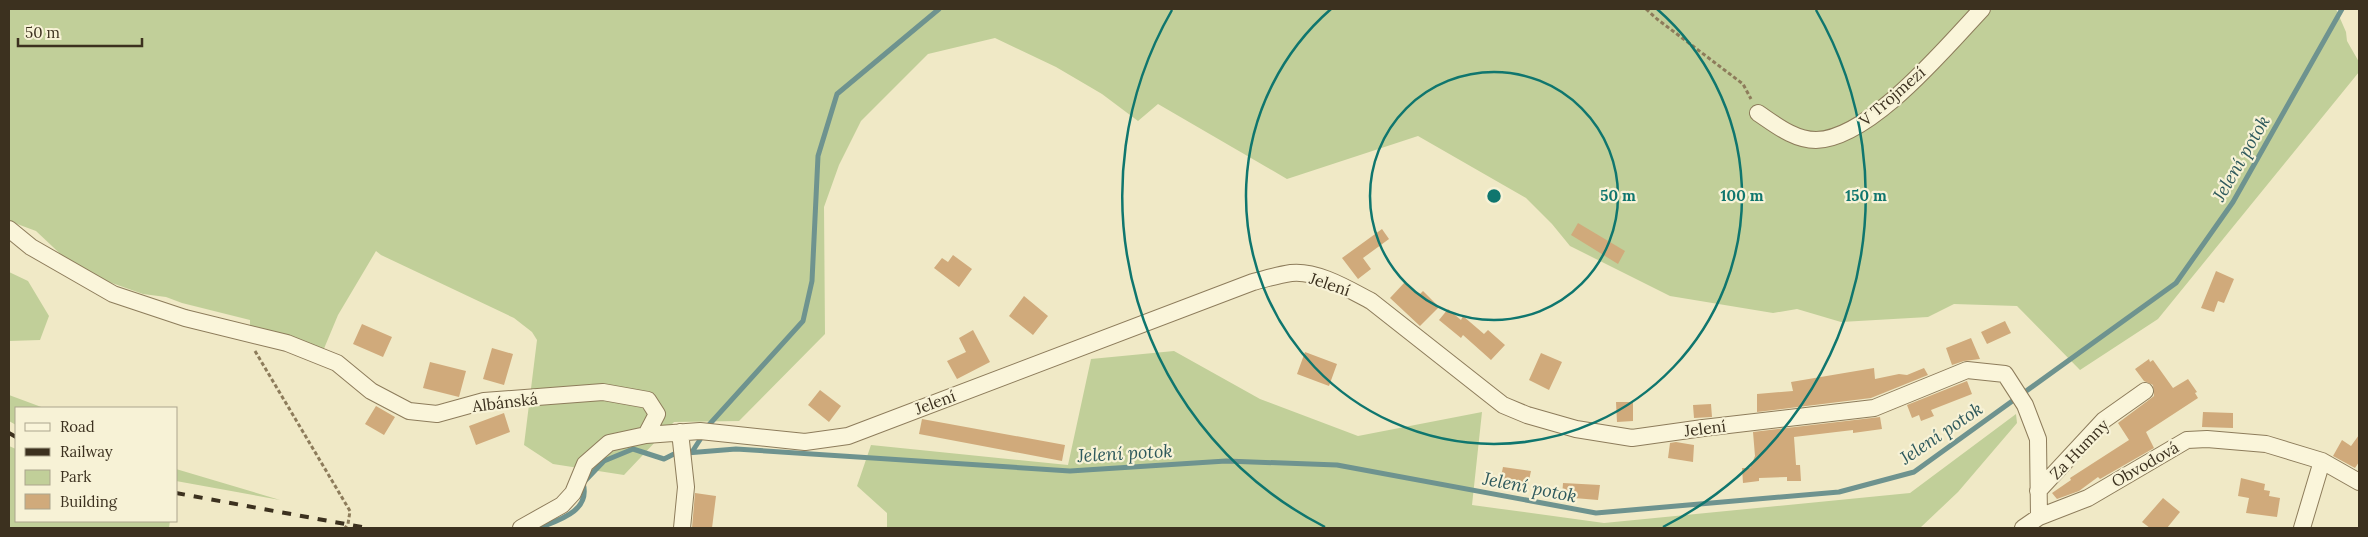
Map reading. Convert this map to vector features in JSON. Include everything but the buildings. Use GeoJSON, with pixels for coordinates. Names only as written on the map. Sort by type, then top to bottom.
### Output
{"type":"FeatureCollection","features":[{"type":"Feature","properties":{"kind":"street","name":"V Trojmezí"},"geometry":{"type":"LineString","coordinates":[[1758,113],[1785,132],[1802,138],[1830,138],[1849,132],[1875,115],[1913,80],[1982,9]]}},
{"type":"Feature","properties":{"kind":"street"},"geometry":{"type":"LineString","coordinates":[[9,229],[31,247],[113,294],[185,318],[244,333]]}},
{"type":"Feature","properties":{"kind":"street","name":"Jelení"},"geometry":{"type":"LineString","coordinates":[[522,528],[562,505],[573,493],[585,464],[610,443],[646,435],[682,447],[700,431],[805,442],[848,436],[1253,282],[1292,273],[1313,276],[1350,290],[1371,301],[1503,404],[1527,415],[1576,430],[1632,438],[1874,408],[1967,370],[2005,374],[2025,405],[2038,440],[2039,516]]}},
{"type":"Feature","properties":{"kind":"street","name":"Albánská"},"geometry":{"type":"LineString","coordinates":[[244,333],[287,344],[337,363],[371,391],[409,411],[438,414],[484,401],[603,392],[648,400],[657,414],[646,435]]}},
{"type":"Feature","properties":{"kind":"street","name":"Za Humny"},"geometry":{"type":"LineString","coordinates":[[2038,491],[2104,420],[2145,391]]}},
{"type":"Feature","properties":{"kind":"street","name":"Obvodová"},"geometry":{"type":"LineString","coordinates":[[2023,528],[2039,516],[2088,498],[2187,440],[2207,438],[2266,444],[2322,461],[2359,482]]}},
{"type":"Feature","properties":{"kind":"street"},"geometry":{"type":"LineString","coordinates":[[682,447],[686,487],[682,528]]}},
{"type":"Feature","properties":{"kind":"street"},"geometry":{"type":"LineString","coordinates":[[2302,528],[2322,461]]}},
{"type":"Feature","properties":{"kind":"path"},"geometry":{"type":"LineString","coordinates":[[1646,9],[1743,84],[1758,113]]}},
{"type":"Feature","properties":{"kind":"path"},"geometry":{"type":"LineString","coordinates":[[244,333],[350,511],[348,524],[345,528]]}},
{"type":"Feature","properties":{"kind":"green space"},"geometry":{"type":"Polygon","coordinates":[[[9,9],[2336,9],[2346,32],[2347,41],[2359,62],[2359,72],[2158,319],[2080,370],[2017,306],[1954,304],[1928,317],[1841,322],[1797,309],[1773,313],[1670,296],[1570,246],[1552,224],[1526,198],[1418,136],[1287,179],[1158,104],[1138,121],[1102,94],[1056,67],[995,38],[928,54],[861,121],[839,165],[824,207],[825,334],[739,421],[674,422],[624,475],[553,464],[524,445],[537,340],[532,332],[514,318],[376,251],[338,315],[323,351],[250,329],[250,320],[182,303],[166,297],[143,294],[92,276],[70,263],[36,231],[9,221],[9,9]]]}},
{"type":"Feature","properties":{"kind":"green space"},"geometry":{"type":"Polygon","coordinates":[[[9,272],[28,281],[49,316],[40,340],[9,341],[9,272]]]}},
{"type":"Feature","properties":{"kind":"green space"},"geometry":{"type":"Polygon","coordinates":[[[1174,351],[1260,399],[1358,436],[1482,412],[1472,505],[1604,523],[1910,493],[2016,414],[2017,423],[1958,492],[1920,528],[887,528],[887,513],[857,486],[871,445],[1068,465],[1091,359],[1174,351]]]}},
{"type":"Feature","properties":{"kind":"green space"},"geometry":{"type":"Polygon","coordinates":[[[9,395],[41,407],[15,407],[15,424],[9,421],[9,395]]]}},
{"type":"Feature","properties":{"kind":"green space"},"geometry":{"type":"Polygon","coordinates":[[[9,446],[15,449],[15,522],[170,522],[169,528],[9,528],[9,446]]]}},
{"type":"Feature","properties":{"kind":"green space"},"geometry":{"type":"Polygon","coordinates":[[[178,470],[280,500],[178,481],[178,470]]]}},
{"type":"Feature","properties":{"kind":"waterway"},"geometry":{"type":"LineString","coordinates":[[707,427],[803,321],[812,281],[818,156],[837,94],[939,9]]}},
{"type":"Feature","properties":{"kind":"waterway","name":"Jelení potok"},"geometry":{"type":"LineString","coordinates":[[539,528],[572,513],[582,501],[584,493],[583,483],[604,461],[633,449],[664,459],[674,454],[736,449],[1070,471],[1226,461],[1337,465],[1596,513],[1839,492],[1914,472],[2176,283],[2233,202],[2342,9]]}},
{"type":"Feature","properties":{"kind":"waterway"},"geometry":{"type":"LineString","coordinates":[[692,452],[703,435]]}},
{"type":"Feature","properties":{"kind":"railway"},"geometry":{"type":"LineString","coordinates":[[9,433],[15,436]]}},
{"type":"Feature","properties":{"kind":"railway"},"geometry":{"type":"LineString","coordinates":[[178,493],[367,528]]}}]}
